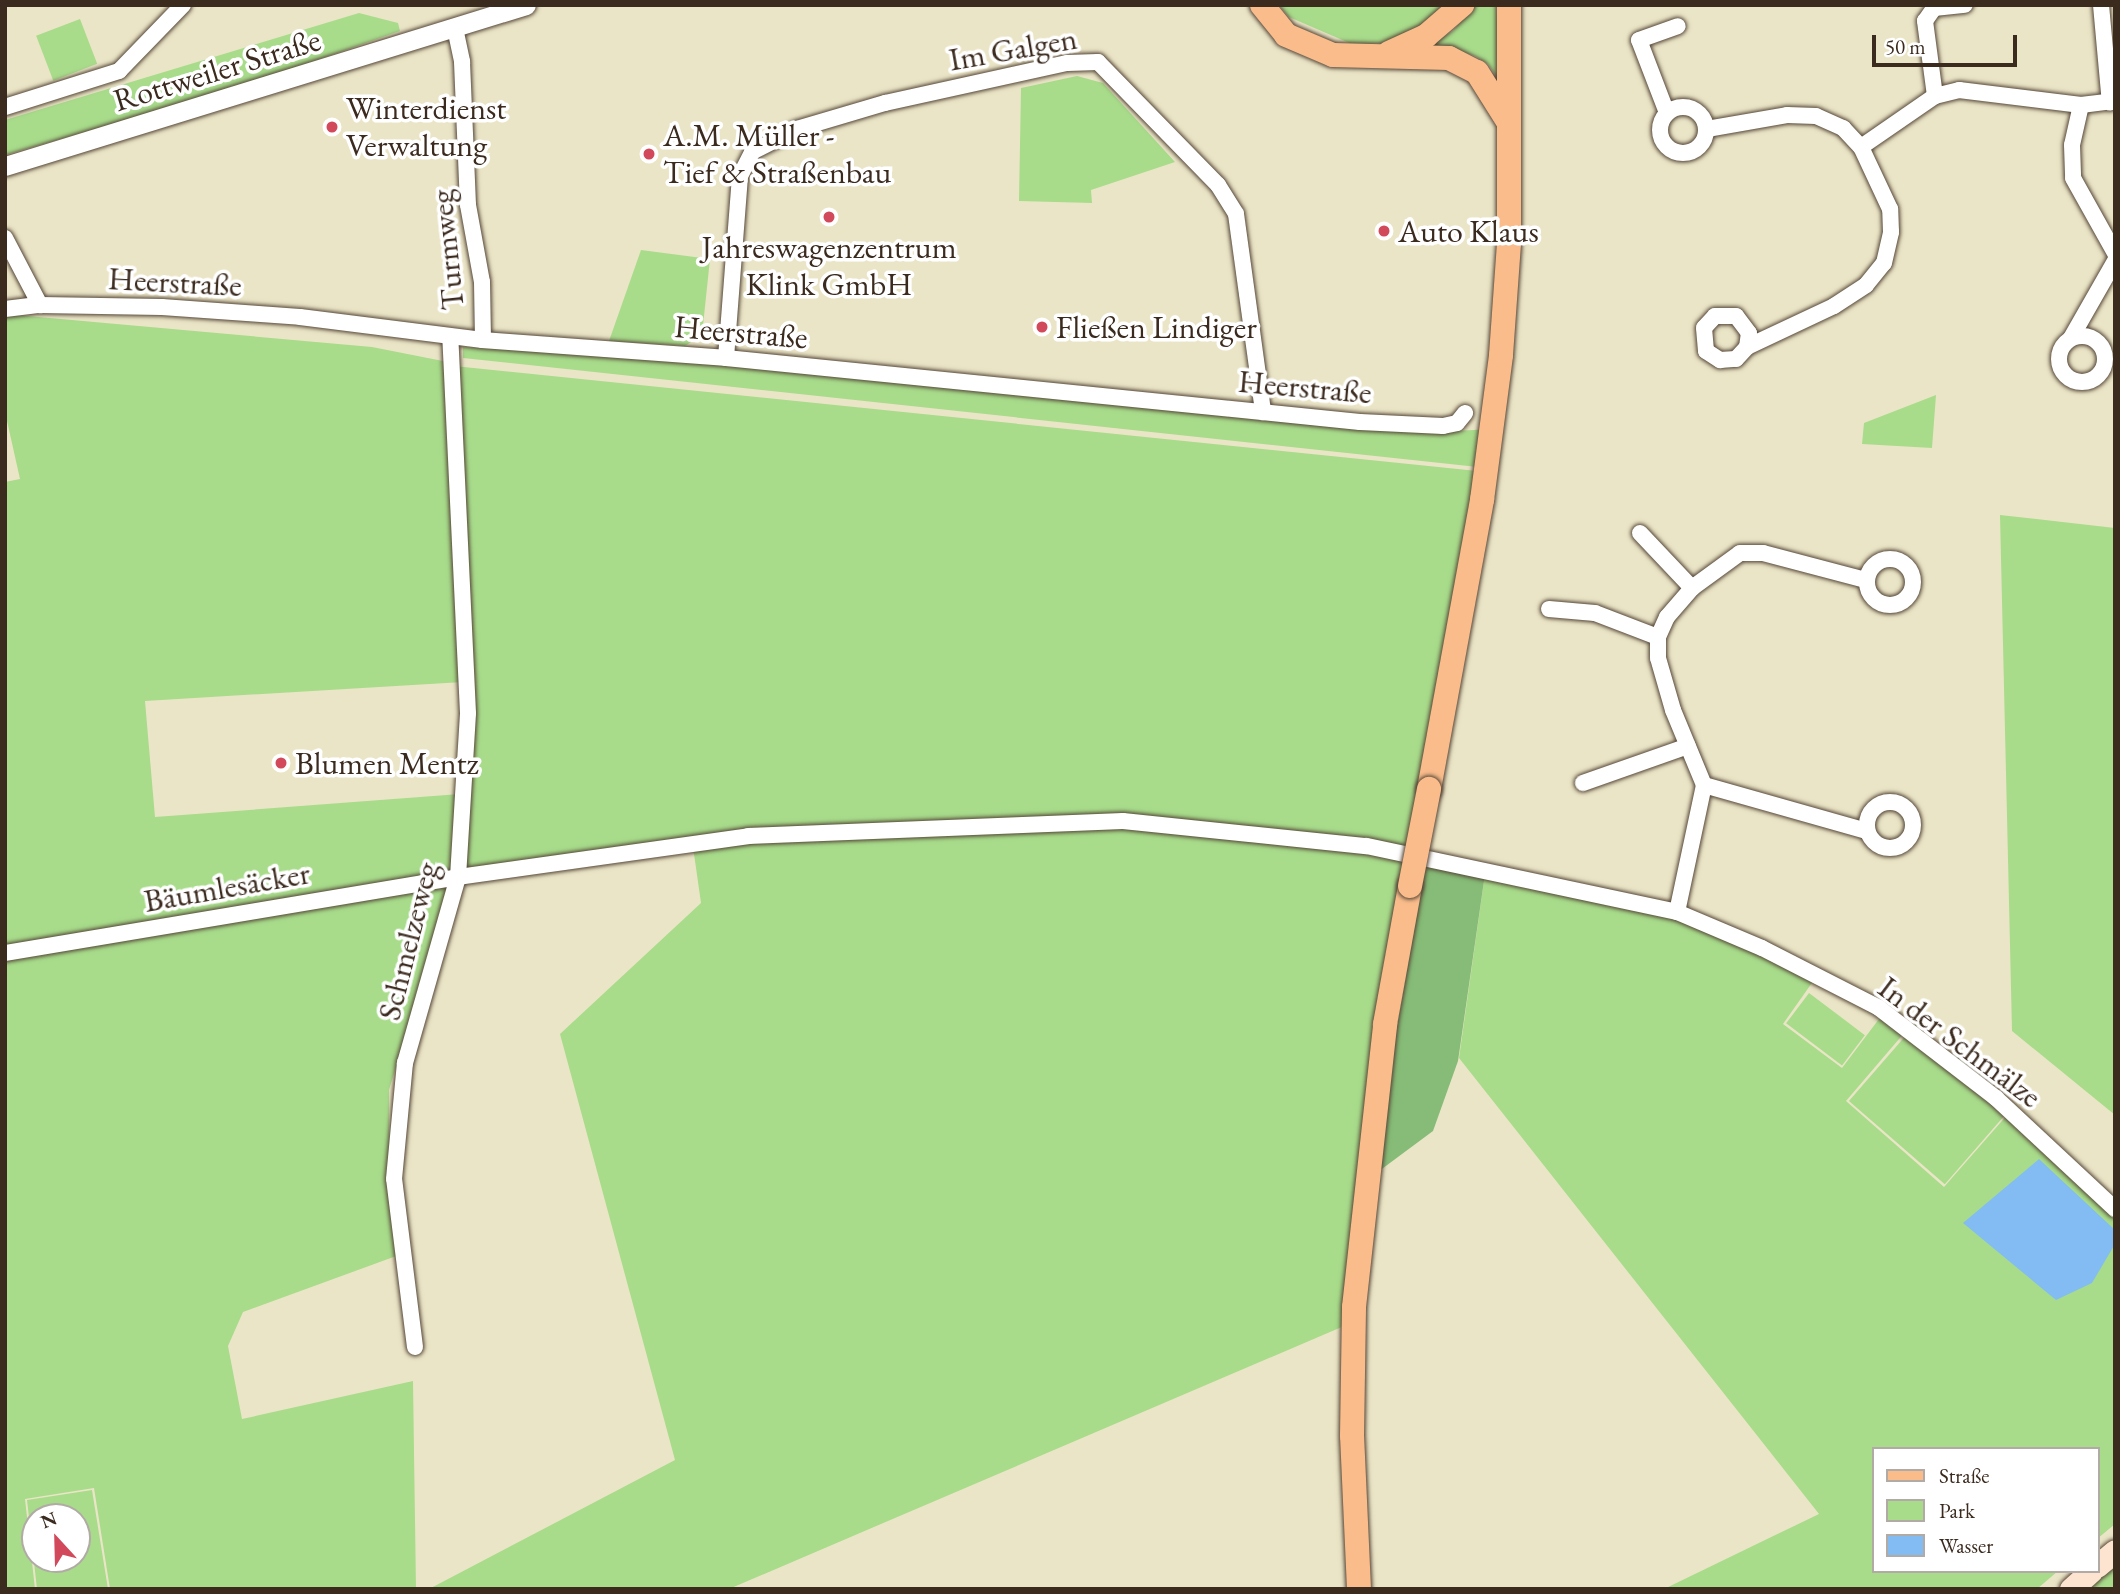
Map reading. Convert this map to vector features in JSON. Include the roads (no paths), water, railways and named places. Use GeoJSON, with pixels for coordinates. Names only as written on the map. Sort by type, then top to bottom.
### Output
{"type":"FeatureCollection","features":[{"type":"Feature","properties":{"kind":"main road"},"geometry":{"type":"LineString","coordinates":[[1262,5],[1286,35],[1333,55],[1449,58],[1477,72],[1511,127]]}},
{"type":"Feature","properties":{"kind":"main road"},"geometry":{"type":"LineString","coordinates":[[1382,56],[1426,36],[1462,5]]}},
{"type":"Feature","properties":{"kind":"main road"},"geometry":{"type":"LineString","coordinates":[[1359,1589],[1352,1436],[1354,1307],[1385,1024],[1493,428],[1508,256],[1511,127],[1509,5]]}},
{"type":"Feature","properties":{"kind":"main road"},"geometry":{"type":"LineString","coordinates":[[2099,1564],[2115,1551]]}},
{"type":"Feature","properties":{"kind":"main road"},"geometry":{"type":"LineString","coordinates":[[2071,1589],[2089,1573]]}},
{"type":"Feature","properties":{"kind":"street"},"geometry":{"type":"LineString","coordinates":[[5,107],[119,71],[183,5]]}},
{"type":"Feature","properties":{"kind":"street"},"geometry":{"type":"LineString","coordinates":[[1935,96],[1925,21],[1934,8],[1965,5]]}},
{"type":"Feature","properties":{"kind":"street"},"geometry":{"type":"LineString","coordinates":[[1861,147],[1935,96],[1959,90],[2004,93],[2081,105],[2112,102],[2101,5]]}},
{"type":"Feature","properties":{"kind":"street","name":"Rottweiler Straße"},"geometry":{"type":"LineString","coordinates":[[5,166],[520,6]]}},
{"type":"Feature","properties":{"kind":"street"},"geometry":{"type":"LineString","coordinates":[[1667,113],[1689,107],[1702,116],[1707,130],[1698,149],[1676,152],[1660,136],[1667,113],[1639,40],[1678,26]]}},
{"type":"Feature","properties":{"kind":"street","name":"Turmweg"},"geometry":{"type":"LineString","coordinates":[[455,28],[462,62],[468,205],[482,282],[483,341]]}},
{"type":"Feature","properties":{"kind":"street","name":"Im Galgen"},"geometry":{"type":"LineString","coordinates":[[726,358],[740,176],[752,152],[797,130],[884,103],[1067,63],[1098,62],[1217,185],[1237,214],[1264,412]]}},
{"type":"Feature","properties":{"kind":"street"},"geometry":{"type":"LineString","coordinates":[[2081,105],[2072,145],[2073,178],[2115,253]]}},
{"type":"Feature","properties":{"kind":"street"},"geometry":{"type":"LineString","coordinates":[[1707,130],[1787,115],[1816,116],[1843,128],[1861,147],[1889,209],[1891,232],[1884,263],[1866,285],[1833,306],[1747,347]]}},
{"type":"Feature","properties":{"kind":"street"},"geometry":{"type":"LineString","coordinates":[[5,238],[40,304]]}},
{"type":"Feature","properties":{"kind":"street"},"geometry":{"type":"LineString","coordinates":[[2071,338],[2115,261]]}},
{"type":"Feature","properties":{"kind":"street","name":"Heerstraße"},"geometry":{"type":"LineString","coordinates":[[5,309],[40,304],[162,307],[299,317],[483,341],[726,358],[1264,412],[1443,426],[1457,423],[1465,412]]}},
{"type":"Feature","properties":{"kind":"street","name":"Schmelzeweg"},"geometry":{"type":"LineString","coordinates":[[415,1346],[394,1179],[405,1063],[458,877],[468,713],[450,336]]}},
{"type":"Feature","properties":{"kind":"street"},"geometry":{"type":"LineString","coordinates":[[1640,533],[1692,588]]}},
{"type":"Feature","properties":{"kind":"street"},"geometry":{"type":"LineString","coordinates":[[1677,912],[1704,785],[1658,658],[1658,637],[1667,617],[1692,588],[1740,553],[1763,553],[1866,580]]}},
{"type":"Feature","properties":{"kind":"street"},"geometry":{"type":"LineString","coordinates":[[1549,609],[1595,613],[1658,637]]}},
{"type":"Feature","properties":{"kind":"street"},"geometry":{"type":"LineString","coordinates":[[1583,783],[1688,746]]}},
{"type":"Feature","properties":{"kind":"street"},"geometry":{"type":"LineString","coordinates":[[1704,785],[1867,831]]}},
{"type":"Feature","properties":{"kind":"street","name":"Bäumlesäcker"},"geometry":{"type":"LineString","coordinates":[[5,953],[458,877],[748,836],[1123,821],[1367,846],[1677,912]]}},
{"type":"Feature","properties":{"kind":"street","name":"In der Schmälze"},"geometry":{"type":"LineString","coordinates":[[1677,912],[1762,948],[1879,1008],[1996,1098],[2115,1209]]}},
{"type":"Feature","properties":{"kind":"water"},"geometry":{"type":"Polygon","coordinates":[[[2039,1159],[2115,1230],[2115,1244],[2092,1283],[2056,1300],[1963,1223],[2039,1159]]]}},
{"type":"Feature","properties":{"kind":"place","name":"Winterdienst Verwaltung"},"geometry":{"type":"Point","coordinates":[332,127]}},
{"type":"Feature","properties":{"kind":"place","name":"A.M. Müller - Tief & Straßenbau"},"geometry":{"type":"Point","coordinates":[649,154]}},
{"type":"Feature","properties":{"kind":"place","name":"Jahreswagenzentrum Klink GmbH"},"geometry":{"type":"Point","coordinates":[829,217]}},
{"type":"Feature","properties":{"kind":"place","name":"Auto Klaus"},"geometry":{"type":"Point","coordinates":[1384,231]}},
{"type":"Feature","properties":{"kind":"place","name":"Fließen Lindiger"},"geometry":{"type":"Point","coordinates":[1042,327]}},
{"type":"Feature","properties":{"kind":"place","name":"Blumen Mentz"},"geometry":{"type":"Point","coordinates":[281,763]}}]}
